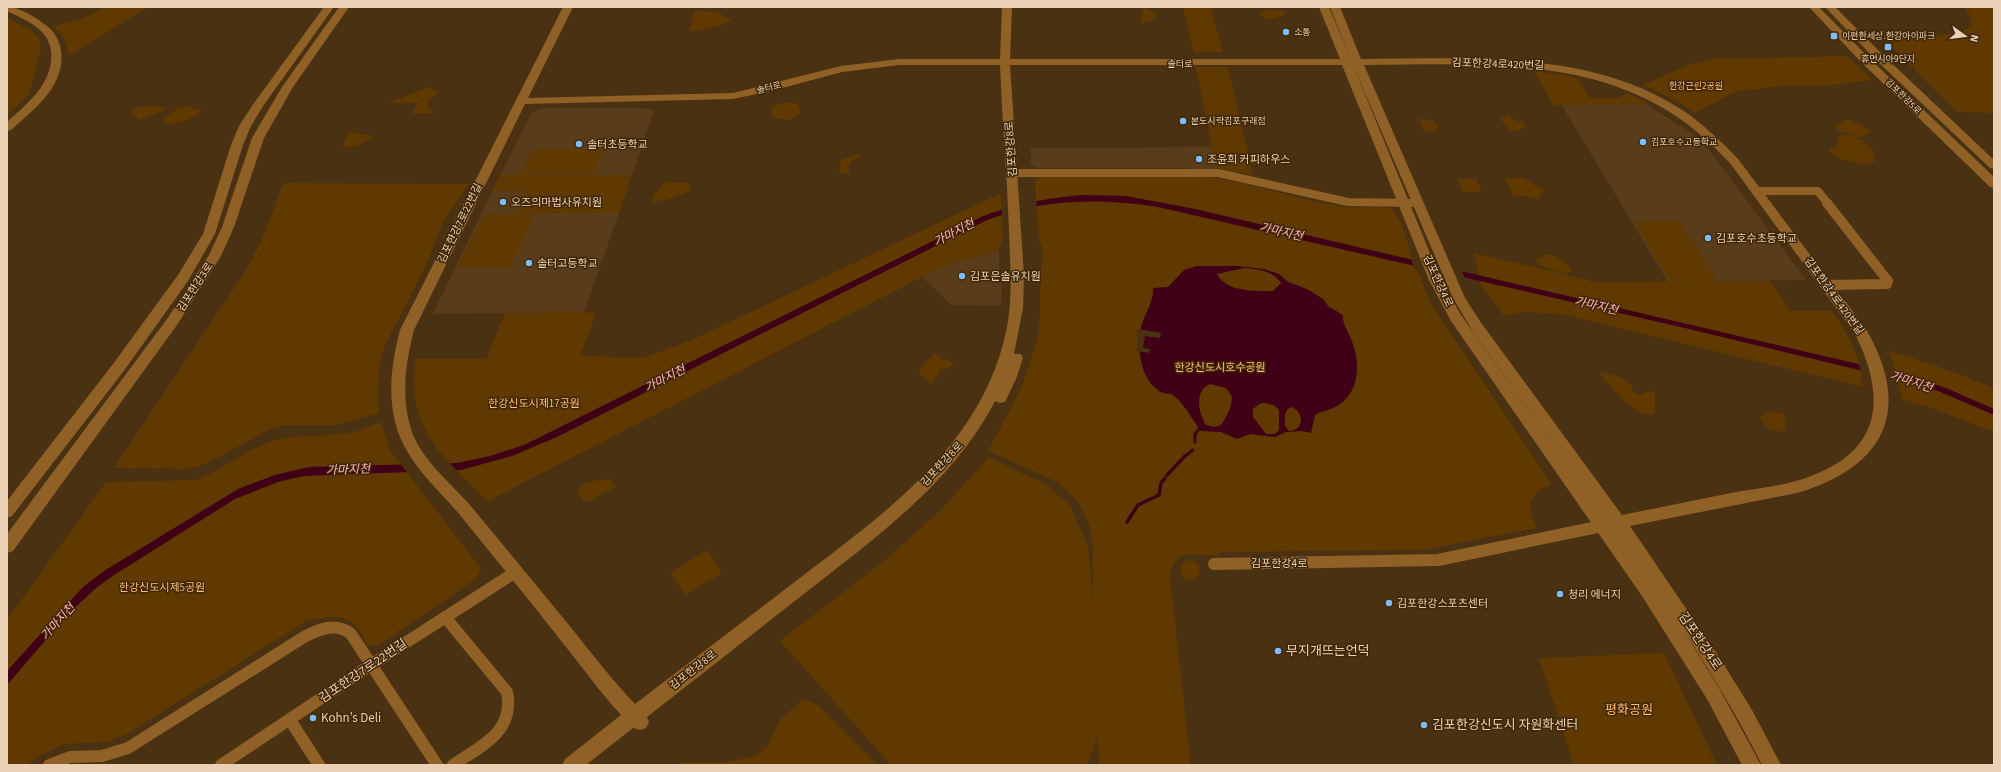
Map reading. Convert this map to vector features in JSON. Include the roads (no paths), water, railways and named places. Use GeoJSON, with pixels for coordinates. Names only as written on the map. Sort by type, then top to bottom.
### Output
{"type":"FeatureCollection","features":[{"type":"Feature","properties":{"kind":"street"},"geometry":{"type":"LineString","coordinates":[[7,7],[44,28],[54,42],[57,65],[49,85],[40,96],[7,128]]}},
{"type":"Feature","properties":{"kind":"street","name":"김포한강3로"},"geometry":{"type":"LineString","coordinates":[[7,512],[118,368],[183,278],[209,234],[237,145],[245,126],[258,105],[329,7]]}},
{"type":"Feature","properties":{"kind":"street","name":"김포한강3로"},"geometry":{"type":"LineString","coordinates":[[7,546],[124,388],[215,256],[228,227],[258,138],[264,125],[287,88],[344,7]]}},
{"type":"Feature","properties":{"kind":"street","name":"김포한강7로22번길"},"geometry":{"type":"LineString","coordinates":[[221,765],[290,720],[371,664],[514,573],[461,504],[426,469],[412,448],[400,415],[396,393],[397,370],[407,330],[568,7]]}},
{"type":"Feature","properties":{"kind":"street","name":"김포한강8로"},"geometry":{"type":"LineString","coordinates":[[585,765],[637,720],[902,506],[961,444],[991,397],[1007,356],[1016,309],[1018,287],[1020,224],[1018,173],[1009,63],[1007,7]]}},
{"type":"Feature","properties":{"kind":"street","name":"김포한강8로"},"geometry":{"type":"LineString","coordinates":[[1009,63],[1014,7]]}},
{"type":"Feature","properties":{"kind":"street","name":"김포한강4로"},"geometry":{"type":"LineString","coordinates":[[1324,7],[1405,203],[1435,280],[1456,318],[1603,526],[1697,664],[1752,765]]}},
{"type":"Feature","properties":{"kind":"street","name":"김포한강4로"},"geometry":{"type":"LineString","coordinates":[[1336,7],[1371,96],[1451,283],[1477,326],[1619,522],[1718,666],[1753,726],[1772,765]]}},
{"type":"Feature","properties":{"kind":"street","name":"김포한강5로"},"geometry":{"type":"LineString","coordinates":[[1814,7],[1864,59],[1994,184]]}},
{"type":"Feature","properties":{"kind":"street","name":"김포한강5로"},"geometry":{"type":"LineString","coordinates":[[1830,7],[1880,58],[1994,166]]}},
{"type":"Feature","properties":{"kind":"street","name":"솔터로"},"geometry":{"type":"LineString","coordinates":[[522,100],[719,97],[754,92],[841,69],[872,64],[899,62],[1036,64],[1311,64],[1358,62]]}},
{"type":"Feature","properties":{"kind":"street","name":"김포한강4로420번길"},"geometry":{"type":"LineString","coordinates":[[1358,62],[1503,62],[1549,66],[1603,79],[1651,98],[1698,125],[1725,150],[1861,332],[1873,352],[1879,370],[1882,407],[1874,434],[1868,445],[1856,458],[1838,470],[1817,480],[1778,490],[1619,522]]}},
{"type":"Feature","properties":{"kind":"street"},"geometry":{"type":"LineString","coordinates":[[1018,173],[1218,173],[1348,202],[1417,203]]}},
{"type":"Feature","properties":{"kind":"street"},"geometry":{"type":"LineString","coordinates":[[1757,191],[1818,191],[1888,281],[1887,284],[1826,285]]}},
{"type":"Feature","properties":{"kind":"street","name":"김포한강4로"},"geometry":{"type":"LineString","coordinates":[[1214,564],[1438,560],[1619,522]]}},
{"type":"Feature","properties":{"kind":"street"},"geometry":{"type":"LineString","coordinates":[[514,573],[527,586],[637,720]]}},
{"type":"Feature","properties":{"kind":"street"},"geometry":{"type":"LineString","coordinates":[[445,617],[507,692],[511,702],[507,720],[496,735],[453,765]]}},
{"type":"Feature","properties":{"kind":"street"},"geometry":{"type":"LineString","coordinates":[[49,765],[70,757],[102,756],[128,748],[316,630],[335,627],[348,631],[437,765]]}},
{"type":"Feature","properties":{"kind":"street"},"geometry":{"type":"LineString","coordinates":[[290,720],[319,765]]}},
{"type":"Feature","properties":{"kind":"street","name":"김포한강8로"},"geometry":{"type":"LineString","coordinates":[[571,765],[637,720]]}},
{"type":"Feature","properties":{"kind":"water","name":"가마지천"},"geometry":{"type":"Polygon","coordinates":[[[1082,195],[1126,196],[1195,209],[1910,376],[1946,388],[1994,409],[1994,415],[1938,391],[1909,382],[1689,329],[1158,207],[1115,202],[1072,202],[1050,204],[1008,213],[987,220],[557,437],[512,456],[461,470],[304,476],[281,481],[235,499],[114,575],[96,588],[67,615],[7,685],[7,671],[83,587],[104,571],[238,489],[275,475],[309,467],[457,463],[490,456],[524,445],[981,217],[1006,208],[1031,202],[1082,195]]]}},
{"type":"Feature","properties":{"kind":"water"},"geometry":{"type":"Polygon","coordinates":[[[1197,266],[1237,266],[1264,269],[1279,274],[1288,282],[1307,289],[1323,299],[1328,306],[1343,315],[1344,323],[1352,340],[1357,360],[1354,385],[1346,399],[1337,406],[1315,415],[1311,433],[1301,431],[1286,432],[1275,437],[1250,434],[1237,439],[1221,432],[1201,431],[1185,407],[1173,395],[1161,392],[1154,387],[1145,373],[1139,348],[1141,326],[1152,299],[1153,288],[1168,287],[1184,270],[1197,266]],[[1244,268],[1217,274],[1221,280],[1227,284],[1241,289],[1273,291],[1281,283],[1269,273],[1255,269],[1244,268]],[[1210,384],[1205,387],[1199,402],[1203,420],[1206,425],[1214,427],[1221,425],[1229,411],[1232,397],[1226,388],[1210,384]],[[1264,403],[1259,404],[1253,409],[1253,417],[1266,434],[1275,434],[1279,430],[1279,410],[1274,405],[1264,403]],[[1291,407],[1285,415],[1285,426],[1289,431],[1298,428],[1301,421],[1299,413],[1296,409],[1291,407]]]}},
{"type":"Feature","properties":{"kind":"waterway"},"geometry":{"type":"LineString","coordinates":[[1195,442],[1195,434],[1199,429]]}},
{"type":"Feature","properties":{"kind":"waterway"},"geometry":{"type":"LineString","coordinates":[[1184,457],[1193,450]]}},
{"type":"Feature","properties":{"kind":"waterway"},"geometry":{"type":"LineString","coordinates":[[1167,475],[1184,457]]}},
{"type":"Feature","properties":{"kind":"waterway"},"geometry":{"type":"LineString","coordinates":[[1127,522],[1138,505],[1159,495],[1161,483],[1165,478]]}},
{"type":"Feature","properties":{"kind":"place","name":"소통"},"geometry":{"type":"Point","coordinates":[1286,32]}},
{"type":"Feature","properties":{"kind":"place","name":"이편한세상.한강아이파크"},"geometry":{"type":"Point","coordinates":[1834,36]}},
{"type":"Feature","properties":{"kind":"place","name":"휴먼시아9단지"},"geometry":{"type":"Point","coordinates":[1888,47]}},
{"type":"Feature","properties":{"kind":"place","name":"본도시락김포구래점"},"geometry":{"type":"Point","coordinates":[1183,121]}},
{"type":"Feature","properties":{"kind":"place","name":"김포호수고등학교"},"geometry":{"type":"Point","coordinates":[1643,142]}},
{"type":"Feature","properties":{"kind":"place","name":"솔터초등학교"},"geometry":{"type":"Point","coordinates":[579,144]}},
{"type":"Feature","properties":{"kind":"place","name":"조윤희 커피하우스"},"geometry":{"type":"Point","coordinates":[1199,159]}},
{"type":"Feature","properties":{"kind":"place","name":"오즈의마법사유치원"},"geometry":{"type":"Point","coordinates":[503,202]}},
{"type":"Feature","properties":{"kind":"place","name":"김포호수초등학교"},"geometry":{"type":"Point","coordinates":[1708,238]}},
{"type":"Feature","properties":{"kind":"place","name":"솔터고등학교"},"geometry":{"type":"Point","coordinates":[529,263]}},
{"type":"Feature","properties":{"kind":"place","name":"김포은솔유치원"},"geometry":{"type":"Point","coordinates":[962,276]}},
{"type":"Feature","properties":{"kind":"place","name":"청리 에너지"},"geometry":{"type":"Point","coordinates":[1560,594]}},
{"type":"Feature","properties":{"kind":"place","name":"김포한강스포츠센터"},"geometry":{"type":"Point","coordinates":[1389,603]}},
{"type":"Feature","properties":{"kind":"place","name":"무지개뜨는언덕"},"geometry":{"type":"Point","coordinates":[1278,651]}},
{"type":"Feature","properties":{"kind":"place","name":"Kohn’s Deli"},"geometry":{"type":"Point","coordinates":[313,718]}},
{"type":"Feature","properties":{"kind":"place","name":"김포한강신도시 자원화센터"},"geometry":{"type":"Point","coordinates":[1424,725]}},
{"type":"Feature","properties":{"kind":"park label","name":"한강근린2공원"},"geometry":{"type":"Point","coordinates":[1696,86]}},
{"type":"Feature","properties":{"kind":"park label","name":"한강신도시호수공원"},"geometry":{"type":"Point","coordinates":[1220,367]}},
{"type":"Feature","properties":{"kind":"park label","name":"한강신도시제17공원"},"geometry":{"type":"Point","coordinates":[534,403]}},
{"type":"Feature","properties":{"kind":"park label","name":"한강신도시제5공원"},"geometry":{"type":"Point","coordinates":[162,587]}},
{"type":"Feature","properties":{"kind":"park label","name":"평화공원"},"geometry":{"type":"Point","coordinates":[1629,710]}}]}
